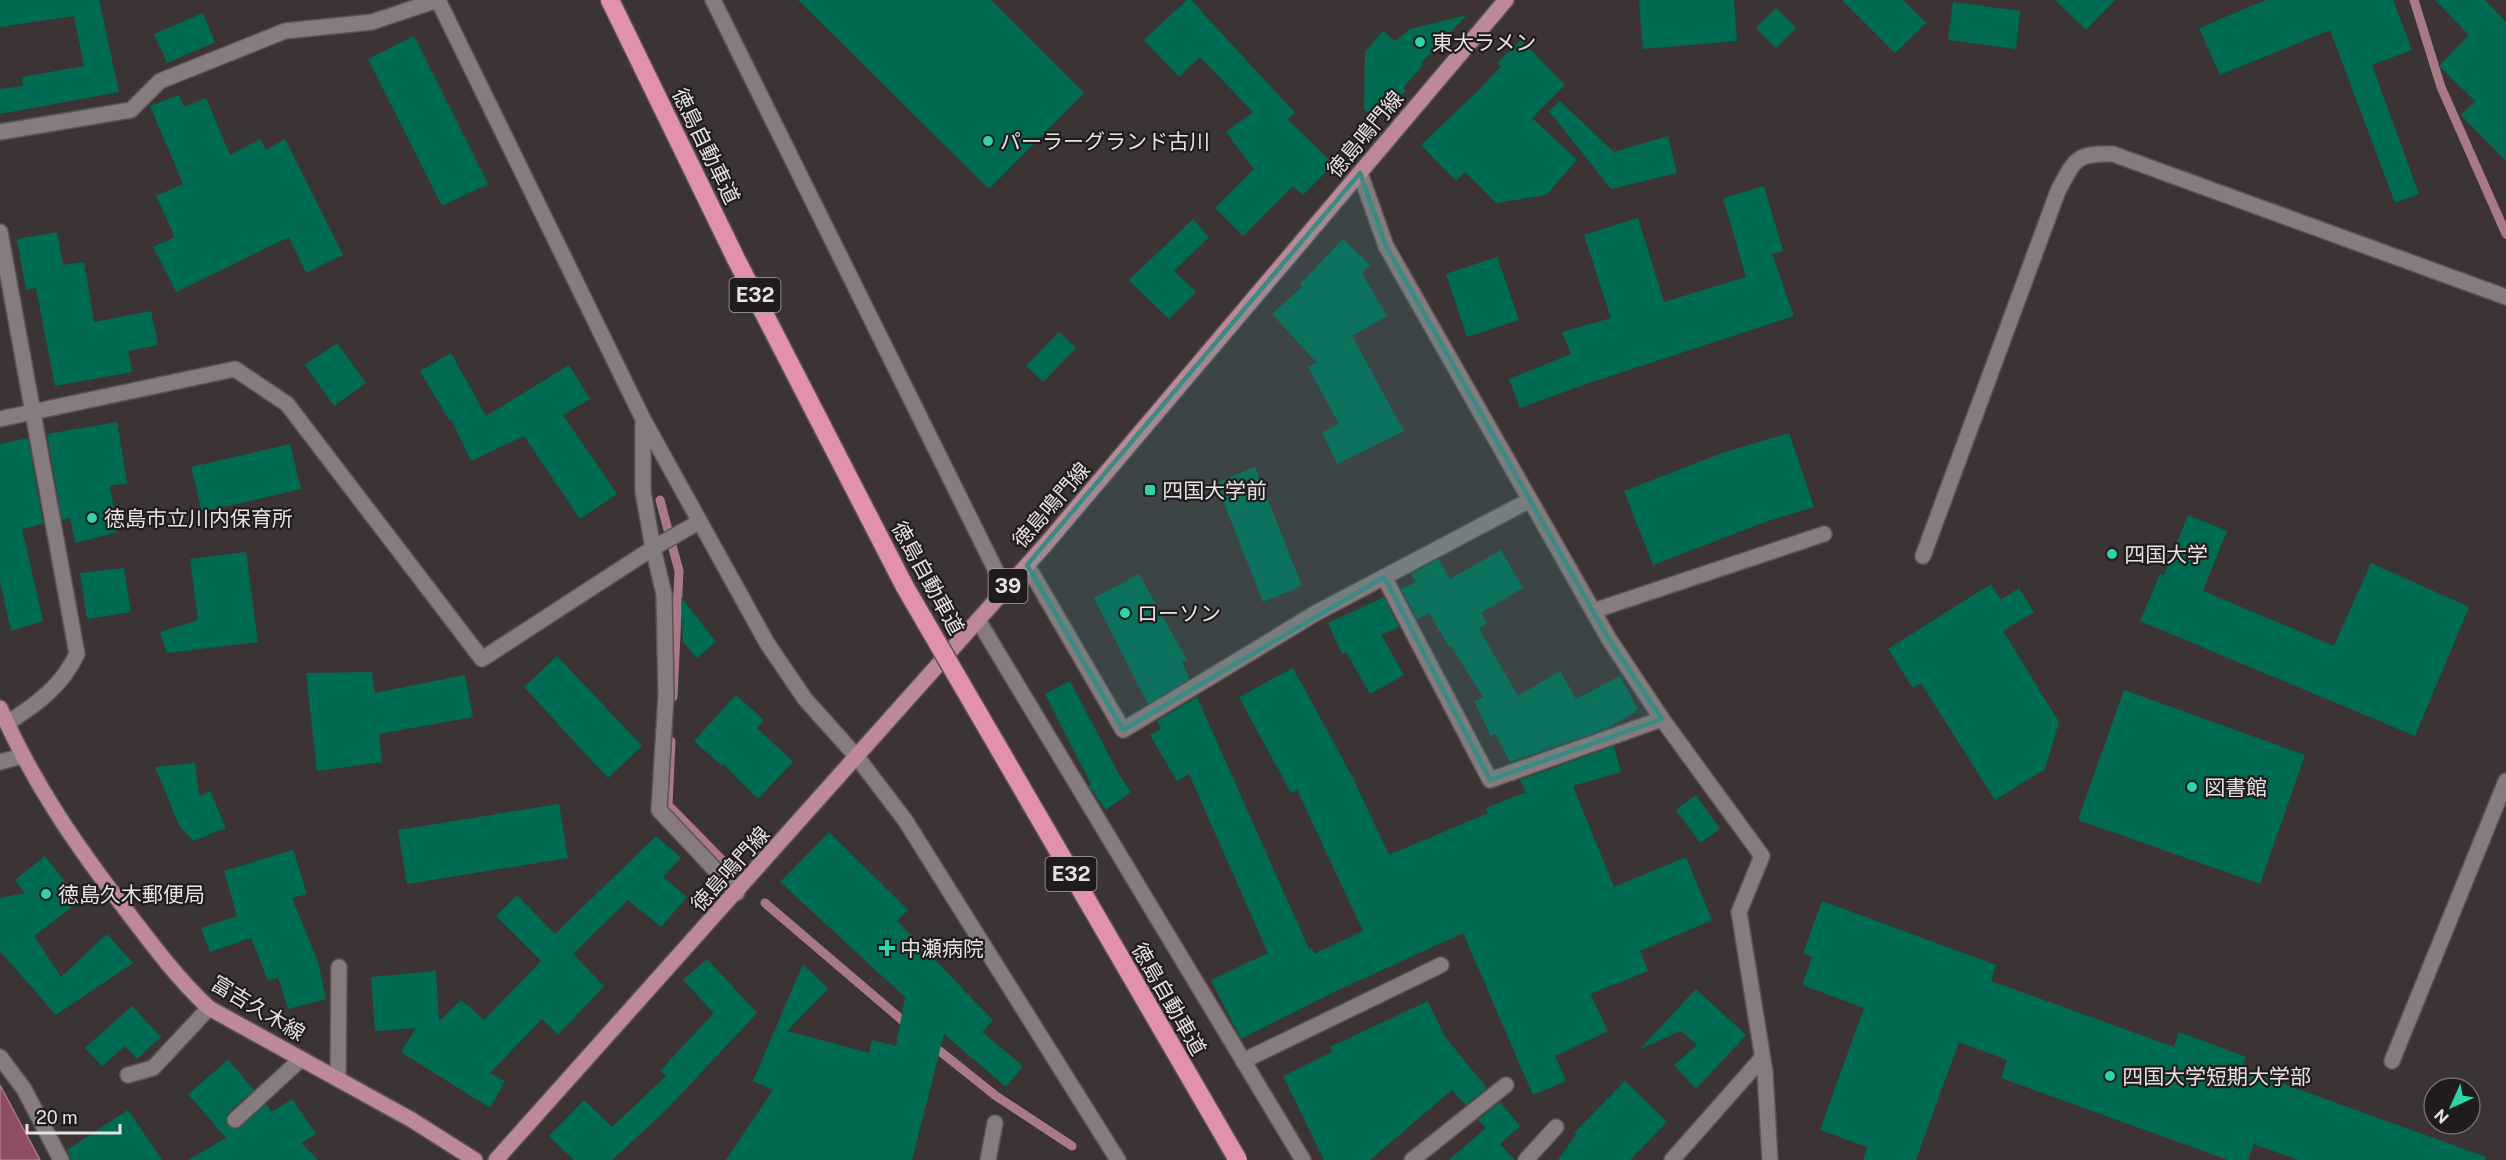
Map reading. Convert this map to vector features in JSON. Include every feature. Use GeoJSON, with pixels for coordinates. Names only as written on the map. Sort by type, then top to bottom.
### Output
{"type":"FeatureCollection","features":[{"type":"Feature","properties":{"kind":"highway","name":"徳島自動車道"},"geometry":{"type":"LineString","coordinates":[[610,0],[736,259],[905,587],[1238,1160]]}},
{"type":"Feature","properties":{"kind":"main road","name":"徳島鳴門線"},"geometry":{"type":"LineString","coordinates":[[496,1160],[737,893],[1027,565],[1506,0]]}},
{"type":"Feature","properties":{"kind":"main road","name":"富吉久木線"},"geometry":{"type":"LineString","coordinates":[[0,708],[22,756],[76,845],[182,983],[209,1008],[338,1078],[476,1160]]}},
{"type":"Feature","properties":{"kind":"street"},"geometry":{"type":"LineString","coordinates":[[0,132],[131,110],[160,81],[285,31],[372,22],[438,0],[643,418],[699,522],[784,670],[857,757],[905,820],[1118,1160]]}},
{"type":"Feature","properties":{"kind":"street"},"geometry":{"type":"LineString","coordinates":[[713,0],[1005,589]]}},
{"type":"Feature","properties":{"kind":"street"},"geometry":{"type":"LineString","coordinates":[[1923,556],[2058,191],[2072,165],[2088,153],[2114,154],[2506,297]]}},
{"type":"Feature","properties":{"kind":"street"},"geometry":{"type":"LineString","coordinates":[[1360,173],[1386,246],[1593,611],[1662,719],[1762,856],[1739,912],[1762,1058],[1770,1160]]}},
{"type":"Feature","properties":{"kind":"street"},"geometry":{"type":"LineString","coordinates":[[0,232],[77,654],[66,676],[32,708],[7,723]]}},
{"type":"Feature","properties":{"kind":"street"},"geometry":{"type":"LineString","coordinates":[[0,419],[236,369],[287,404],[482,659],[658,545],[699,522]]}},
{"type":"Feature","properties":{"kind":"street"},"geometry":{"type":"LineString","coordinates":[[643,418],[643,492],[658,545],[664,594],[666,696],[658,810],[737,893]]}},
{"type":"Feature","properties":{"kind":"street"},"geometry":{"type":"LineString","coordinates":[[1027,565],[1123,730],[1316,613],[1530,500]]}},
{"type":"Feature","properties":{"kind":"street"},"geometry":{"type":"LineString","coordinates":[[1593,611],[1824,534]]}},
{"type":"Feature","properties":{"kind":"street"},"geometry":{"type":"LineString","coordinates":[[1384,577],[1490,780],[1662,719]]}},
{"type":"Feature","properties":{"kind":"street"},"geometry":{"type":"LineString","coordinates":[[978,620],[1303,1160]]}},
{"type":"Feature","properties":{"kind":"street"},"geometry":{"type":"LineString","coordinates":[[0,762],[22,756]]}},
{"type":"Feature","properties":{"kind":"street"},"geometry":{"type":"LineString","coordinates":[[2392,1061],[2506,781]]}},
{"type":"Feature","properties":{"kind":"street"},"geometry":{"type":"LineString","coordinates":[[1243,1061],[1441,965]]}},
{"type":"Feature","properties":{"kind":"street"},"geometry":{"type":"LineString","coordinates":[[338,1078],[339,967]]}},
{"type":"Feature","properties":{"kind":"street"},"geometry":{"type":"LineString","coordinates":[[128,1075],[153,1068],[209,1008]]}},
{"type":"Feature","properties":{"kind":"street"},"geometry":{"type":"LineString","coordinates":[[0,1057],[24,1089],[61,1160]]}},
{"type":"Feature","properties":{"kind":"street"},"geometry":{"type":"LineString","coordinates":[[1672,1160],[1762,1058]]}},
{"type":"Feature","properties":{"kind":"street"},"geometry":{"type":"LineString","coordinates":[[236,1120],[301,1059]]}},
{"type":"Feature","properties":{"kind":"street"},"geometry":{"type":"LineString","coordinates":[[1412,1160],[1506,1085]]}},
{"type":"Feature","properties":{"kind":"street"},"geometry":{"type":"LineString","coordinates":[[988,1160],[995,1123]]}},
{"type":"Feature","properties":{"kind":"street"},"geometry":{"type":"LineString","coordinates":[[1526,1160],[1556,1127]]}},
{"type":"Feature","properties":{"kind":"highlighted area"},"geometry":{"type":"Polygon","coordinates":[[[1360,173],[1386,246],[1609,639],[1662,719],[1490,780],[1384,577],[1123,730],[1027,565],[1360,173]]]}},
{"type":"Feature","properties":{"kind":"shaded area"},"geometry":{"type":"Polygon","coordinates":[[[0,1085],[40,1160],[0,1160],[0,1085]]]}},
{"type":"Feature","properties":{"kind":"building"},"geometry":{"type":"Polygon","coordinates":[[[0,0],[99,0],[119,92],[0,114],[0,89],[23,86],[22,77],[84,66],[74,16],[0,27],[0,0]]]}},
{"type":"Feature","properties":{"kind":"building","name":"パーラーグランド古川"},"geometry":{"type":"Polygon","coordinates":[[[798,0],[991,0],[1084,93],[989,189],[798,0]]]}},
{"type":"Feature","properties":{"kind":"building"},"geometry":{"type":"Polygon","coordinates":[[[1187,0],[1191,0],[1295,113],[1287,119],[1334,164],[1303,195],[1293,186],[1243,236],[1215,208],[1254,169],[1226,132],[1253,112],[1200,57],[1179,77],[1144,40],[1187,0]]]}},
{"type":"Feature","properties":{"kind":"building"},"geometry":{"type":"Polygon","coordinates":[[[1639,0],[1734,0],[1737,41],[1643,49],[1639,0]]]}},
{"type":"Feature","properties":{"kind":"building"},"geometry":{"type":"Polygon","coordinates":[[[1842,0],[1903,0],[1926,23],[1895,53],[1842,0]]]}},
{"type":"Feature","properties":{"kind":"building"},"geometry":{"type":"Polygon","coordinates":[[[2055,0],[2115,0],[2086,30],[2055,0]]]}},
{"type":"Feature","properties":{"kind":"building"},"geometry":{"type":"Polygon","coordinates":[[[2266,0],[2393,0],[2412,50],[2372,65],[2419,194],[2395,203],[2330,30],[2220,75],[2199,28],[2266,0]]]}},
{"type":"Feature","properties":{"kind":"building"},"geometry":{"type":"Polygon","coordinates":[[[2435,0],[2485,0],[2506,22],[2506,161],[2461,115],[2475,101],[2439,66],[2469,35],[2435,0]]]}},
{"type":"Feature","properties":{"kind":"building"},"geometry":{"type":"Polygon","coordinates":[[[1953,2],[2020,11],[2016,49],[1948,40],[1953,2]]]}},
{"type":"Feature","properties":{"kind":"building"},"geometry":{"type":"Polygon","coordinates":[[[1776,8],[1796,28],[1776,48],[1756,28],[1776,8]]]}},
{"type":"Feature","properties":{"kind":"building"},"geometry":{"type":"Polygon","coordinates":[[[203,13],[215,42],[167,63],[154,34],[203,13]]]}},
{"type":"Feature","properties":{"kind":"building"},"geometry":{"type":"Polygon","coordinates":[[[1467,15],[1421,63],[1423,65],[1403,88],[1406,91],[1375,120],[1364,109],[1365,52],[1383,31],[1395,41],[1410,29],[1467,15]]]}},
{"type":"Feature","properties":{"kind":"building"},"geometry":{"type":"Polygon","coordinates":[[[414,36],[488,184],[442,206],[368,59],[414,36]]]}},
{"type":"Feature","properties":{"kind":"building"},"geometry":{"type":"Polygon","coordinates":[[[1521,40],[1565,85],[1532,118],[1577,160],[1546,195],[1496,203],[1465,172],[1456,181],[1421,145],[1480,89],[1501,66],[1497,63],[1521,40]]]}},
{"type":"Feature","properties":{"kind":"building"},"geometry":{"type":"Polygon","coordinates":[[[179,95],[184,107],[206,98],[230,155],[260,139],[266,150],[285,139],[343,255],[306,273],[289,237],[176,292],[153,247],[175,237],[156,196],[183,184],[150,106],[179,95]]]}},
{"type":"Feature","properties":{"kind":"building"},"geometry":{"type":"Polygon","coordinates":[[[1560,101],[1614,152],[1668,136],[1677,173],[1611,189],[1549,111],[1560,101]]]}},
{"type":"Feature","properties":{"kind":"building"},"geometry":{"type":"Polygon","coordinates":[[[1764,186],[1783,251],[1772,254],[1794,316],[1520,408],[1509,379],[1571,354],[1562,332],[1611,318],[1584,235],[1638,218],[1664,302],[1746,277],[1723,198],[1764,186]]]}},
{"type":"Feature","properties":{"kind":"building"},"geometry":{"type":"Polygon","coordinates":[[[1193,219],[1209,237],[1174,271],[1196,292],[1169,319],[1129,280],[1193,219]]]}},
{"type":"Feature","properties":{"kind":"building"},"geometry":{"type":"Polygon","coordinates":[[[57,232],[63,265],[84,262],[94,322],[151,311],[158,345],[128,351],[132,372],[55,386],[36,288],[26,290],[17,239],[57,232]]]}},
{"type":"Feature","properties":{"kind":"building"},"geometry":{"type":"Polygon","coordinates":[[[1343,239],[1370,265],[1362,273],[1387,316],[1352,336],[1404,431],[1337,464],[1322,432],[1339,424],[1308,367],[1317,363],[1272,314],[1303,286],[1300,284],[1343,239]]]}},
{"type":"Feature","properties":{"kind":"building"},"geometry":{"type":"Polygon","coordinates":[[[1497,257],[1519,320],[1467,337],[1446,274],[1497,257]]]}},
{"type":"Feature","properties":{"kind":"building"},"geometry":{"type":"Polygon","coordinates":[[[1059,332],[1076,348],[1043,382],[1026,366],[1059,332]]]}},
{"type":"Feature","properties":{"kind":"building"},"geometry":{"type":"Polygon","coordinates":[[[337,343],[366,383],[334,406],[305,365],[337,343]]]}},
{"type":"Feature","properties":{"kind":"building"},"geometry":{"type":"Polygon","coordinates":[[[451,353],[486,416],[569,365],[590,399],[563,415],[617,494],[580,519],[524,436],[471,461],[451,419],[449,420],[420,371],[451,353]]]}},
{"type":"Feature","properties":{"kind":"building"},"geometry":{"type":"Polygon","coordinates":[[[117,422],[127,483],[110,486],[118,532],[75,543],[70,518],[62,520],[47,434],[117,422]]]}},
{"type":"Feature","properties":{"kind":"building"},"geometry":{"type":"Polygon","coordinates":[[[1789,433],[1814,507],[1765,522],[1653,565],[1624,491],[1722,453],[1789,433]]]}},
{"type":"Feature","properties":{"kind":"building"},"geometry":{"type":"Polygon","coordinates":[[[28,438],[43,524],[22,529],[43,621],[11,631],[0,582],[0,444],[28,438]]]}},
{"type":"Feature","properties":{"kind":"building"},"geometry":{"type":"Polygon","coordinates":[[[290,444],[301,489],[202,512],[191,467],[290,444]]]}},
{"type":"Feature","properties":{"kind":"building"},"geometry":{"type":"Polygon","coordinates":[[[1255,467],[1302,586],[1263,602],[1216,483],[1255,467]]]}},
{"type":"Feature","properties":{"kind":"building"},"geometry":{"type":"Polygon","coordinates":[[[2188,515],[2227,531],[2203,591],[2334,646],[2371,563],[2469,607],[2415,736],[2140,621],[2160,574],[2164,575],[2188,515]]]}},
{"type":"Feature","properties":{"kind":"building"},"geometry":{"type":"Polygon","coordinates":[[[1501,550],[1523,588],[1481,613],[1487,623],[1479,629],[1518,696],[1560,671],[1576,699],[1620,676],[1638,710],[1608,728],[1510,762],[1495,734],[1491,736],[1474,701],[1483,697],[1451,646],[1449,647],[1429,613],[1417,619],[1401,589],[1416,582],[1411,574],[1439,559],[1450,579],[1501,550]]]}},
{"type":"Feature","properties":{"kind":"building"},"geometry":{"type":"Polygon","coordinates":[[[246,552],[258,642],[167,653],[160,632],[198,620],[190,559],[246,552]]]}},
{"type":"Feature","properties":{"kind":"building"},"geometry":{"type":"Polygon","coordinates":[[[124,568],[131,612],[87,619],[80,573],[124,568]]]}},
{"type":"Feature","properties":{"kind":"building"},"geometry":{"type":"Polygon","coordinates":[[[1139,574],[1187,660],[1182,662],[1189,679],[1148,704],[1094,598],[1139,574]]]}},
{"type":"Feature","properties":{"kind":"building"},"geometry":{"type":"Polygon","coordinates":[[[1991,584],[2001,600],[2019,588],[2034,612],[2003,631],[2059,722],[2045,769],[1995,800],[1921,683],[1913,688],[1888,649],[1991,584]]]}},
{"type":"Feature","properties":{"kind":"building"},"geometry":{"type":"Polygon","coordinates":[[[681,597],[716,642],[697,658],[683,642],[681,597]]]}},
{"type":"Feature","properties":{"kind":"building"},"geometry":{"type":"Polygon","coordinates":[[[1384,597],[1399,627],[1381,635],[1404,675],[1370,694],[1346,652],[1342,654],[1328,623],[1384,597]]]}},
{"type":"Feature","properties":{"kind":"building"},"geometry":{"type":"Polygon","coordinates":[[[557,656],[642,746],[608,778],[524,687],[557,656]]]}},
{"type":"Feature","properties":{"kind":"building"},"geometry":{"type":"Polygon","coordinates":[[[1293,668],[1354,780],[1389,855],[1488,813],[1486,808],[1526,792],[1520,780],[1614,746],[1621,772],[1573,786],[1614,887],[1686,857],[1712,920],[1640,951],[1648,971],[1590,994],[1608,1031],[1555,1056],[1566,1081],[1533,1095],[1463,933],[1332,993],[1241,1039],[1211,980],[1268,953],[1189,774],[1177,781],[1150,735],[1161,729],[1157,721],[1197,697],[1309,949],[1312,948],[1314,954],[1363,931],[1297,790],[1291,793],[1239,697],[1293,668]]]}},
{"type":"Feature","properties":{"kind":"building"},"geometry":{"type":"Polygon","coordinates":[[[372,672],[375,693],[465,675],[473,717],[379,734],[382,762],[317,771],[306,673],[372,672]]]}},
{"type":"Feature","properties":{"kind":"building"},"geometry":{"type":"Polygon","coordinates":[[[1070,681],[1120,776],[1131,792],[1106,810],[1089,786],[1091,784],[1045,694],[1070,681]]]}},
{"type":"Feature","properties":{"kind":"building","name":"図書館"},"geometry":{"type":"Polygon","coordinates":[[[2124,690],[2305,755],[2260,884],[2078,820],[2124,690]]]}},
{"type":"Feature","properties":{"kind":"building"},"geometry":{"type":"Polygon","coordinates":[[[736,695],[764,720],[757,728],[793,762],[758,799],[723,764],[722,766],[694,741],[736,695]]]}},
{"type":"Feature","properties":{"kind":"building"},"geometry":{"type":"Polygon","coordinates":[[[195,763],[199,796],[210,791],[226,828],[193,841],[179,825],[155,767],[195,763]]]}},
{"type":"Feature","properties":{"kind":"building"},"geometry":{"type":"Polygon","coordinates":[[[1696,795],[1720,829],[1700,843],[1676,810],[1696,795]]]}},
{"type":"Feature","properties":{"kind":"building"},"geometry":{"type":"Polygon","coordinates":[[[559,804],[568,858],[407,884],[398,830],[559,804]]]}},
{"type":"Feature","properties":{"kind":"building"},"geometry":{"type":"Polygon","coordinates":[[[829,832],[908,910],[897,921],[993,1020],[982,1032],[1023,1066],[1006,1087],[944,1034],[912,1160],[726,1160],[773,1090],[753,1081],[803,964],[828,989],[787,1031],[869,1053],[872,1040],[896,1046],[905,997],[780,882],[829,832]]]}},
{"type":"Feature","properties":{"kind":"building"},"geometry":{"type":"Polygon","coordinates":[[[656,836],[681,858],[663,877],[687,897],[661,927],[628,900],[573,954],[604,986],[558,1035],[542,1019],[490,1073],[505,1081],[490,1108],[401,1052],[416,1028],[375,1031],[371,977],[436,971],[439,1021],[461,1000],[484,1020],[541,961],[496,916],[517,895],[555,934],[656,836]]]}},
{"type":"Feature","properties":{"kind":"building"},"geometry":{"type":"Polygon","coordinates":[[[293,850],[307,894],[292,898],[318,962],[326,999],[288,1009],[278,977],[268,981],[251,938],[210,952],[201,928],[237,916],[224,871],[293,850]]]}},
{"type":"Feature","properties":{"kind":"building"},"geometry":{"type":"Polygon","coordinates":[[[45,856],[80,901],[34,936],[61,977],[107,934],[133,963],[56,1015],[0,951],[0,898],[25,893],[15,880],[45,856]]]}},
{"type":"Feature","properties":{"kind":"building"},"geometry":{"type":"Polygon","coordinates":[[[1822,901],[1996,965],[1991,981],[2174,1047],[2179,1032],[2246,1057],[2242,1069],[2422,1134],[2422,1136],[2486,1157],[2485,1160],[2298,1160],[2254,1144],[2248,1160],[2228,1160],[2001,1078],[2007,1060],[1959,1042],[1916,1160],[1863,1160],[1867,1147],[1820,1130],[1864,1008],[1802,985],[1812,957],[1803,954],[1822,901]]]}},
{"type":"Feature","properties":{"kind":"building"},"geometry":{"type":"Polygon","coordinates":[[[707,959],[757,1013],[668,1108],[612,1160],[574,1160],[549,1136],[584,1100],[612,1127],[666,1076],[660,1071],[714,1013],[683,980],[707,959]]]}},
{"type":"Feature","properties":{"kind":"building"},"geometry":{"type":"Polygon","coordinates":[[[1696,989],[1746,1035],[1696,1089],[1674,1065],[1697,1045],[1681,1031],[1640,1049],[1696,989]]]}},
{"type":"Feature","properties":{"kind":"building"},"geometry":{"type":"Polygon","coordinates":[[[1428,1001],[1445,1037],[1487,1088],[1466,1105],[1452,1090],[1370,1160],[1324,1160],[1283,1076],[1332,1052],[1330,1047],[1428,1001]]]}},
{"type":"Feature","properties":{"kind":"building"},"geometry":{"type":"Polygon","coordinates":[[[132,1006],[161,1037],[137,1059],[125,1046],[102,1066],[85,1048],[132,1006]]]}},
{"type":"Feature","properties":{"kind":"building"},"geometry":{"type":"Polygon","coordinates":[[[228,1060],[254,1090],[228,1113],[225,1122],[228,1126],[238,1129],[266,1104],[272,1112],[292,1099],[316,1134],[301,1143],[318,1160],[188,1160],[226,1138],[188,1094],[228,1060]]]}},
{"type":"Feature","properties":{"kind":"building"},"geometry":{"type":"Polygon","coordinates":[[[1625,1081],[1667,1122],[1630,1160],[1558,1160],[1576,1135],[1574,1133],[1625,1081]]]}},
{"type":"Feature","properties":{"kind":"building"},"geometry":{"type":"Polygon","coordinates":[[[1500,1102],[1520,1126],[1500,1144],[1515,1160],[1449,1160],[1486,1128],[1478,1120],[1500,1102]]]}},
{"type":"Feature","properties":{"kind":"building"},"geometry":{"type":"Polygon","coordinates":[[[128,1110],[162,1160],[71,1160],[67,1150],[128,1110]]]}},
{"type":"Feature","properties":{"kind":"waterway"},"geometry":{"type":"LineString","coordinates":[[2414,0],[2441,87],[2506,234]]}},
{"type":"Feature","properties":{"kind":"waterway"},"geometry":{"type":"LineString","coordinates":[[660,500],[679,571],[673,697]]}},
{"type":"Feature","properties":{"kind":"waterway"},"geometry":{"type":"LineString","coordinates":[[671,741],[668,805],[726,864]]}},
{"type":"Feature","properties":{"kind":"waterway"},"geometry":{"type":"LineString","coordinates":[[765,903],[909,1026]]}},
{"type":"Feature","properties":{"kind":"waterway"},"geometry":{"type":"LineString","coordinates":[[931,1044],[996,1096],[1072,1146]]}},
{"type":"Feature","properties":{"kind":"place","name":"東大ラメン"},"geometry":{"type":"Point","coordinates":[1420,42]}},
{"type":"Feature","properties":{"kind":"place","name":"パーラーグランド古川"},"geometry":{"type":"Point","coordinates":[988,141]}},
{"type":"Feature","properties":{"kind":"place","name":"四国大学前"},"geometry":{"type":"Point","coordinates":[1150,490]}},
{"type":"Feature","properties":{"kind":"place","name":"徳島市立川内保育所"},"geometry":{"type":"Point","coordinates":[92,518]}},
{"type":"Feature","properties":{"kind":"place","name":"四国大学"},"geometry":{"type":"Point","coordinates":[2112,554]}},
{"type":"Feature","properties":{"kind":"place","name":"ローソン"},"geometry":{"type":"Point","coordinates":[1125,613]}},
{"type":"Feature","properties":{"kind":"place","name":"図書館"},"geometry":{"type":"Point","coordinates":[2192,787]}},
{"type":"Feature","properties":{"kind":"place","name":"徳島久木郵便局"},"geometry":{"type":"Point","coordinates":[46,894]}},
{"type":"Feature","properties":{"kind":"place","name":"中瀬病院"},"geometry":{"type":"Point","coordinates":[887,948]}},
{"type":"Feature","properties":{"kind":"place","name":"四国大学短期大学部"},"geometry":{"type":"Point","coordinates":[2110,1076]}}]}
